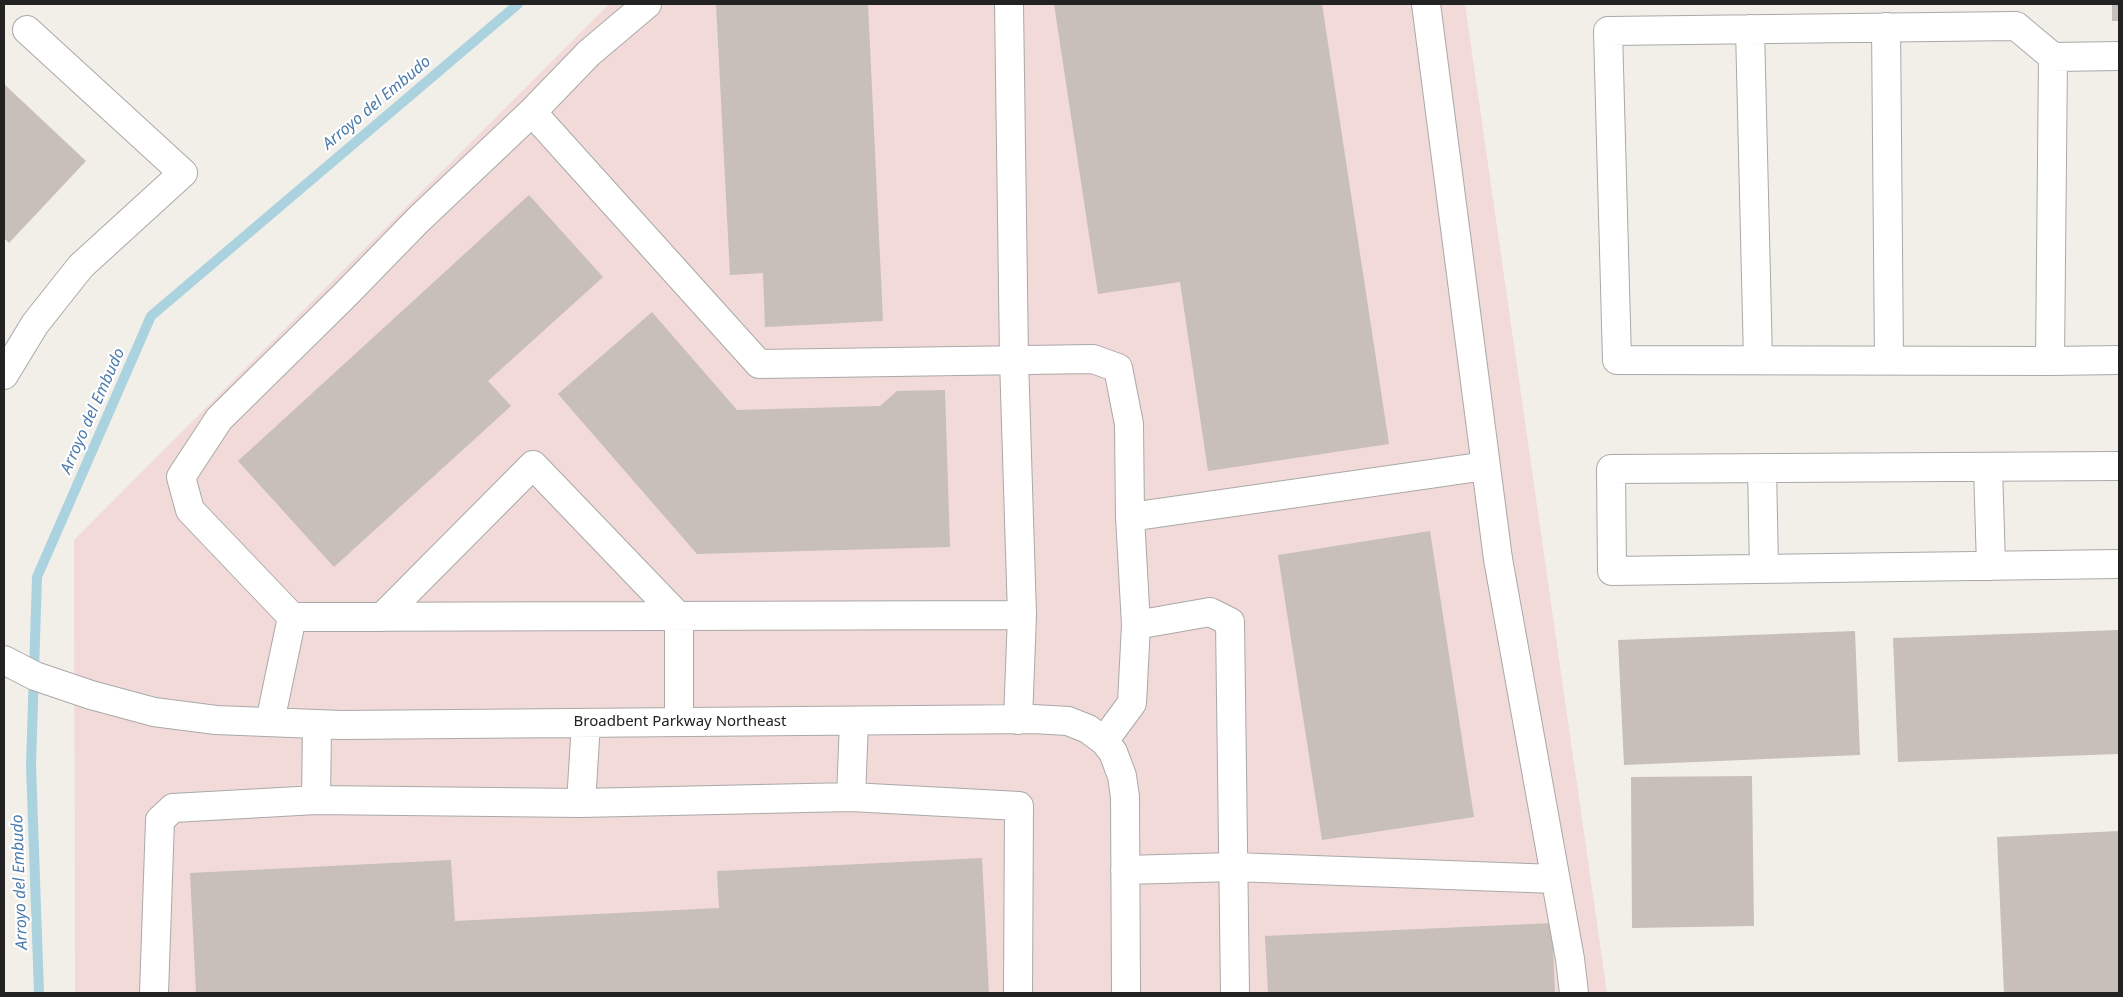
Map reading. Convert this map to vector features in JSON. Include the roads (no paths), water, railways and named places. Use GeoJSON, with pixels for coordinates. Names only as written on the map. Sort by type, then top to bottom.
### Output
{"type":"FeatureCollection","features":[{"type":"Feature","properties":{"kind":"street"},"geometry":{"type":"LineString","coordinates":[[647,4],[589,53],[532,112],[418,220],[219,419],[181,477],[190,510],[241,566],[292,617],[1022,615]]}},
{"type":"Feature","properties":{"kind":"street"},"geometry":{"type":"LineString","coordinates":[[1008,4],[1014,359],[1022,615],[1018,720]]}},
{"type":"Feature","properties":{"kind":"street"},"geometry":{"type":"LineString","coordinates":[[1426,4],[1498,559],[1574,993]]}},
{"type":"Feature","properties":{"kind":"street"},"geometry":{"type":"LineString","coordinates":[[2119,56],[2052,57],[2016,26],[1608,30],[1617,360],[2119,360]]}},
{"type":"Feature","properties":{"kind":"street"},"geometry":{"type":"LineString","coordinates":[[1886,28],[1889,360]]}},
{"type":"Feature","properties":{"kind":"street"},"geometry":{"type":"LineString","coordinates":[[1750,29],[1758,360]]}},
{"type":"Feature","properties":{"kind":"street"},"geometry":{"type":"LineString","coordinates":[[4,375],[35,324],[81,266],[183,173],[27,30]]}},
{"type":"Feature","properties":{"kind":"street"},"geometry":{"type":"LineString","coordinates":[[2050,361],[2052,57]]}},
{"type":"Feature","properties":{"kind":"street"},"geometry":{"type":"LineString","coordinates":[[532,112],[759,364],[1093,359],[1118,368],[1129,424],[1130,517],[1136,625],[1132,703],[1104,741]]}},
{"type":"Feature","properties":{"kind":"street"},"geometry":{"type":"LineString","coordinates":[[382,617],[533,465],[679,617],[679,722]]}},
{"type":"Feature","properties":{"kind":"street"},"geometry":{"type":"LineString","coordinates":[[1130,517],[1486,466]]}},
{"type":"Feature","properties":{"kind":"street"},"geometry":{"type":"LineString","coordinates":[[2119,466],[1611,469],[1612,571],[2119,564]]}},
{"type":"Feature","properties":{"kind":"street"},"geometry":{"type":"LineString","coordinates":[[1988,467],[1991,566]]}},
{"type":"Feature","properties":{"kind":"street"},"geometry":{"type":"LineString","coordinates":[[1762,468],[1764,569]]}},
{"type":"Feature","properties":{"kind":"street"},"geometry":{"type":"LineString","coordinates":[[1136,625],[1210,612],[1230,622],[1235,993]]}},
{"type":"Feature","properties":{"kind":"street"},"geometry":{"type":"LineString","coordinates":[[270,722],[292,617]]}},
{"type":"Feature","properties":{"kind":"street","name":"Broadbent Parkway Northeast"},"geometry":{"type":"LineString","coordinates":[[4,660],[35,676],[91,695],[154,712],[216,720],[317,724],[1068,721],[1088,729],[1104,741],[1113,752],[1122,776],[1124,797],[1126,993]]}},
{"type":"Feature","properties":{"kind":"street"},"geometry":{"type":"LineString","coordinates":[[851,797],[854,722]]}},
{"type":"Feature","properties":{"kind":"street"},"geometry":{"type":"LineString","coordinates":[[581,803],[586,723]]}},
{"type":"Feature","properties":{"kind":"street"},"geometry":{"type":"LineString","coordinates":[[316,800],[317,724]]}},
{"type":"Feature","properties":{"kind":"street"},"geometry":{"type":"LineString","coordinates":[[154,993],[160,820],[174,808],[316,800],[581,803],[851,797],[1019,806],[1018,993]]}},
{"type":"Feature","properties":{"kind":"street"},"geometry":{"type":"LineString","coordinates":[[1125,870],[1234,867],[1555,879]]}},
{"type":"Feature","properties":{"kind":"waterway","name":"Arroyo del Embudo"},"geometry":{"type":"LineString","coordinates":[[39,993],[31,765],[37,577],[151,316],[518,4]]}}]}
